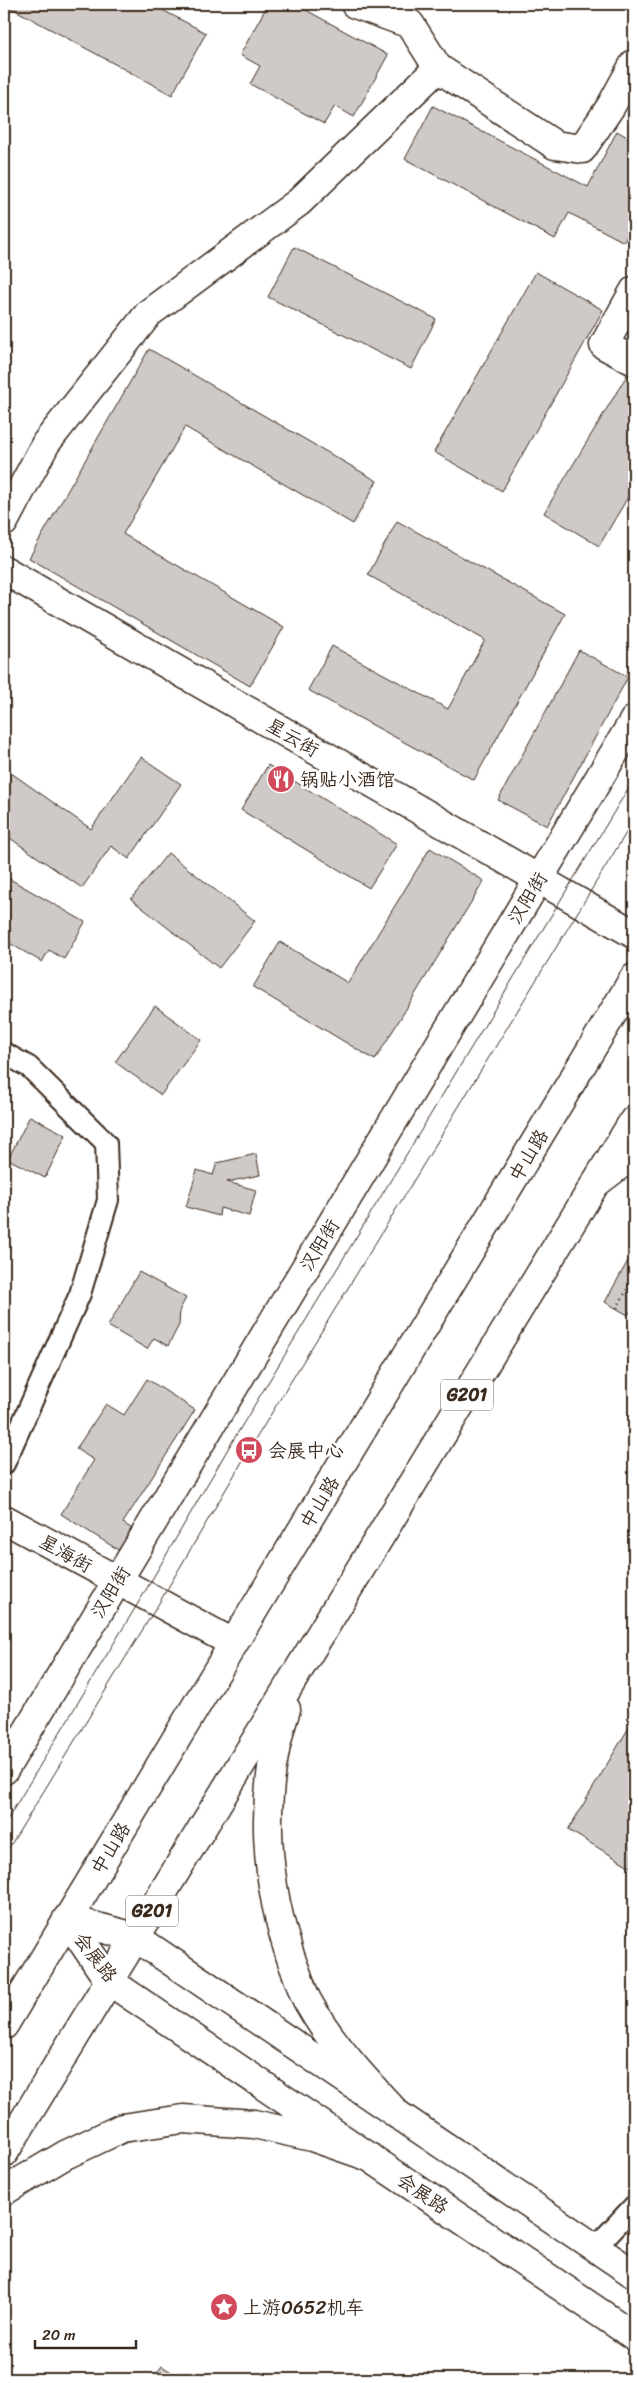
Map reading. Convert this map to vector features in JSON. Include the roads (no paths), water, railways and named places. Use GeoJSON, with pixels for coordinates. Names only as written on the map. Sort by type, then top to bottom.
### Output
{"type":"FeatureCollection","features":[{"type":"Feature","properties":{"kind":"main road"},"geometry":{"type":"LineString","coordinates":[[355,4],[410,24],[438,68],[555,146],[582,149],[611,106],[634,64]]}},
{"type":"Feature","properties":{"kind":"main road"},"geometry":{"type":"LineString","coordinates":[[4,522],[46,444],[149,313],[299,202],[438,68]]}},
{"type":"Feature","properties":{"kind":"main road"},"geometry":{"type":"LineString","coordinates":[[634,291],[604,345],[634,361]]}},
{"type":"Feature","properties":{"kind":"main road","name":"星云街"},"geometry":{"type":"LineString","coordinates":[[4,570],[634,934]]}},
{"type":"Feature","properties":{"kind":"main road","name":"汉阳街"},"geometry":{"type":"LineString","coordinates":[[4,1770],[634,720]]}},
{"type":"Feature","properties":{"kind":"main road","name":"中山路"},"geometry":{"type":"LineString","coordinates":[[4,2025],[634,978]]}},
{"type":"Feature","properties":{"kind":"main road","name":"G201"},"geometry":{"type":"LineString","coordinates":[[4,2153],[634,1120]]}},
{"type":"Feature","properties":{"kind":"main road"},"geometry":{"type":"LineString","coordinates":[[596,1183],[634,1154]]}},
{"type":"Feature","properties":{"kind":"main road","name":"星海街"},"geometry":{"type":"LineString","coordinates":[[4,1519],[233,1644]]}},
{"type":"Feature","properties":{"kind":"main road"},"geometry":{"type":"LineString","coordinates":[[299,1669],[276,1738],[267,1811],[270,1881],[285,1943],[307,2001],[349,2063],[398,2115]]}},
{"type":"Feature","properties":{"kind":"main road","name":"会展路"},"geometry":{"type":"LineString","coordinates":[[67,1919],[135,1937],[634,2274]]}},
{"type":"Feature","properties":{"kind":"main road","name":"会展路"},"geometry":{"type":"LineString","coordinates":[[67,1919],[110,1981],[634,2336]]}},
{"type":"Feature","properties":{"kind":"main road"},"geometry":{"type":"LineString","coordinates":[[4,2191],[65,2155],[122,2128],[183,2119],[254,2124],[312,2137],[370,2157]]}},
{"type":"Feature","properties":{"kind":"lane"},"geometry":{"type":"LineString","coordinates":[[4,1053],[29,1067],[106,1143],[108,1200],[80,1294],[4,1464]]}},
{"type":"Feature","properties":{"kind":"lane"},"geometry":{"type":"LineString","coordinates":[[595,2248],[634,2206]]}},
{"type":"Feature","properties":{"kind":"tram line"},"geometry":{"type":"LineString","coordinates":[[4,1825],[143,1595],[229,1447],[634,779]]}},
{"type":"Feature","properties":{"kind":"tram line"},"geometry":{"type":"LineString","coordinates":[[4,1856],[159,1603],[249,1450],[634,820]]}},
{"type":"Feature","properties":{"kind":"place","name":"锅贴小酒馆"},"geometry":{"type":"Point","coordinates":[281,779]}},
{"type":"Feature","properties":{"kind":"place","name":"会展中心"},"geometry":{"type":"Point","coordinates":[249,1450]}},
{"type":"Feature","properties":{"kind":"place","name":"上游0652机车"},"geometry":{"type":"Point","coordinates":[224,2307]}}]}
